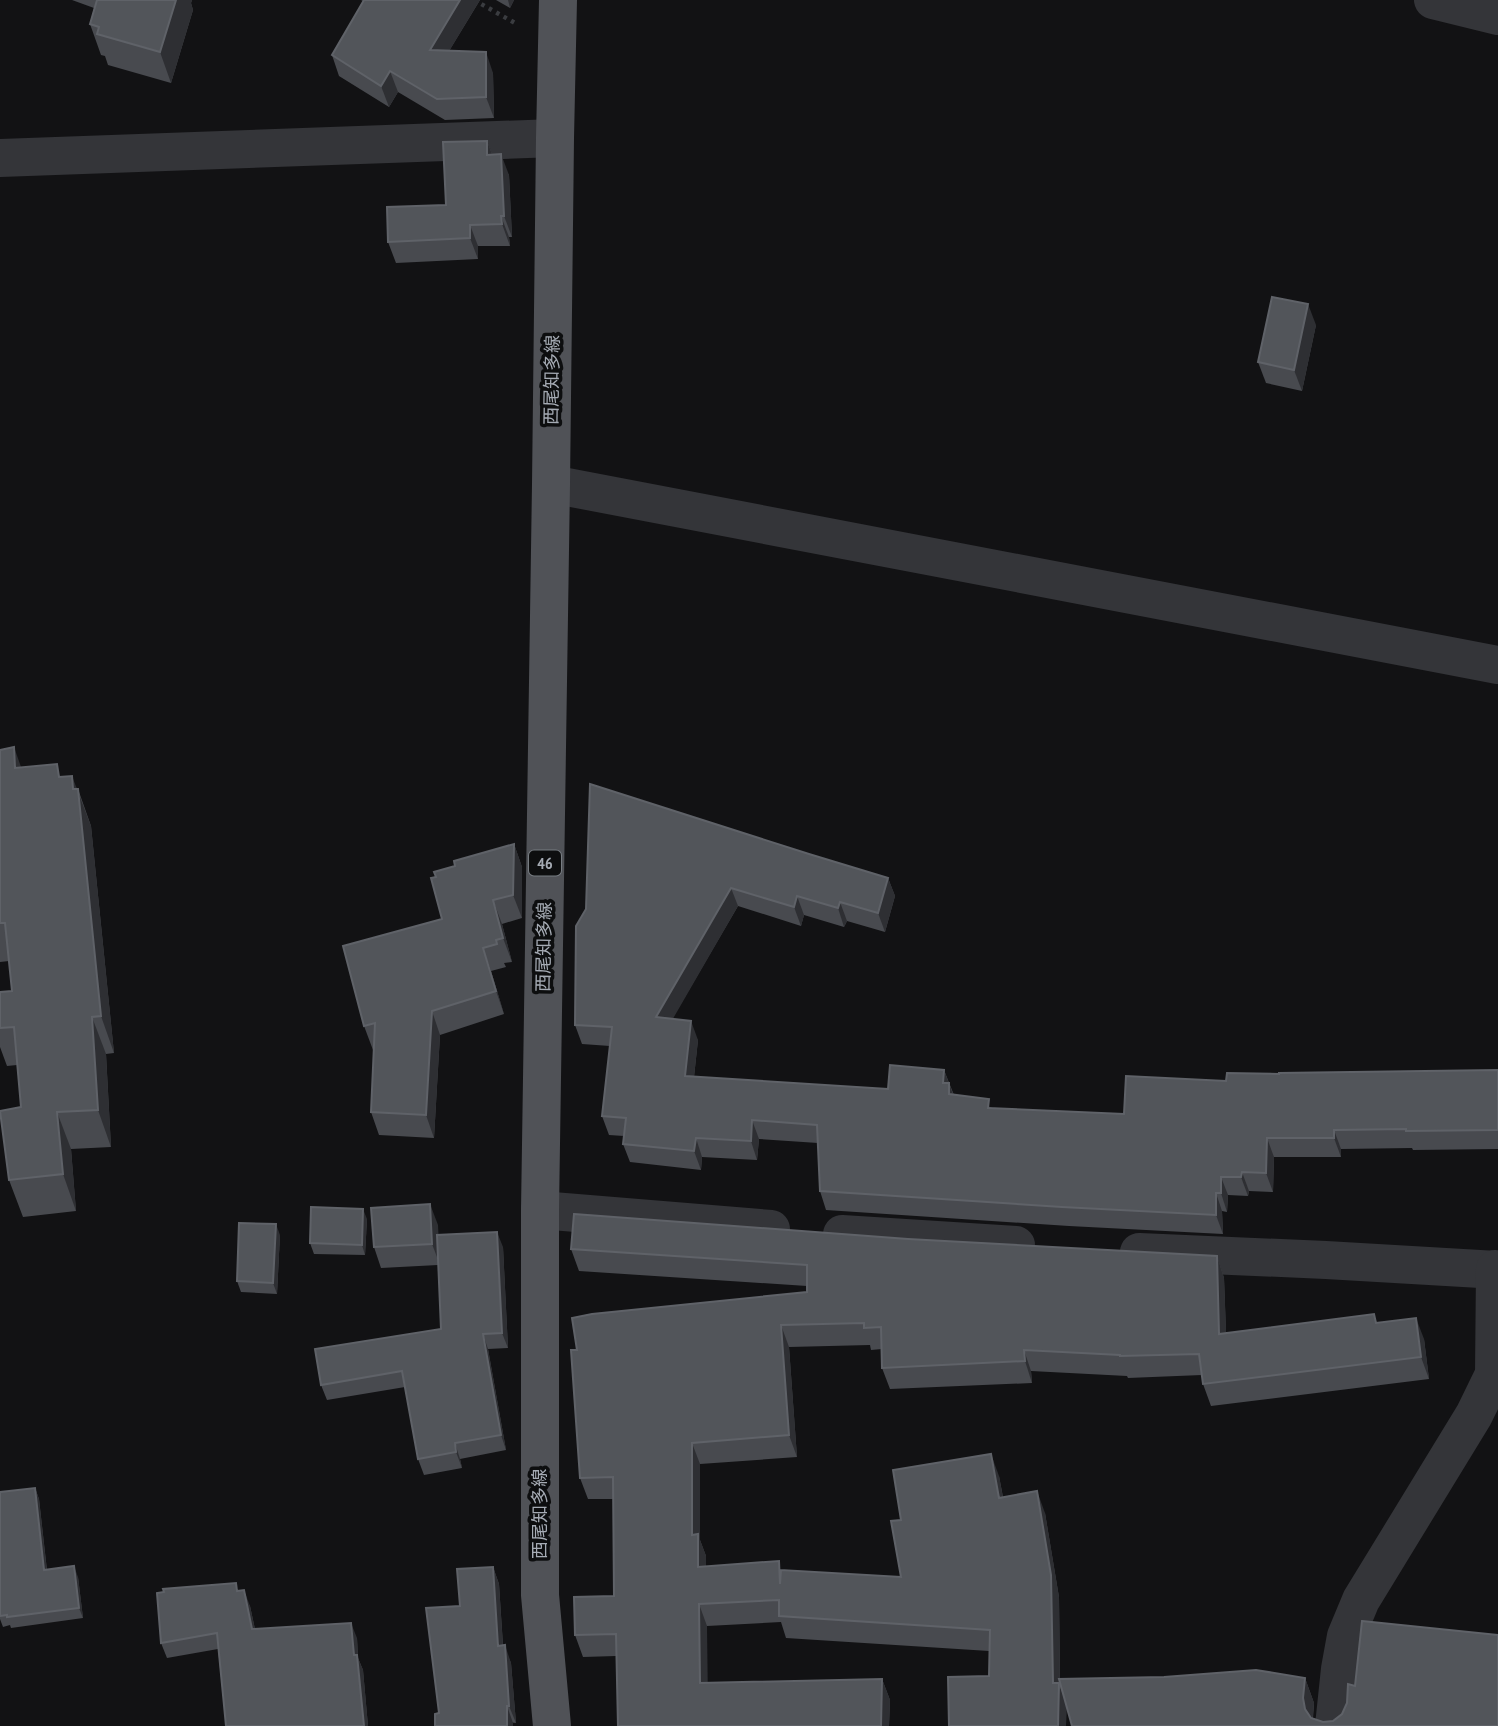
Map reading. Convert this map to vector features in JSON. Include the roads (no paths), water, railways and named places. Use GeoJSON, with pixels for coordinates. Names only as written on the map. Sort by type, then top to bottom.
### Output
{"type":"FeatureCollection","features":[{"type":"Feature","properties":{"kind":"main road","name":"西尾知多線"},"geometry":{"type":"LineString","coordinates":[[552,1726],[540,1595],[540,1210],[558,0]]}},
{"type":"Feature","properties":{"kind":"street"},"geometry":{"type":"LineString","coordinates":[[1433,0],[1498,16]]}},
{"type":"Feature","properties":{"kind":"street"},"geometry":{"type":"LineString","coordinates":[[0,158],[555,138]]}},
{"type":"Feature","properties":{"kind":"street"},"geometry":{"type":"LineString","coordinates":[[551,484],[1498,665]]}},
{"type":"Feature","properties":{"kind":"street"},"geometry":{"type":"LineString","coordinates":[[540,1210],[843,1235],[1048,1247]]}},
{"type":"Feature","properties":{"kind":"street"},"geometry":{"type":"LineString","coordinates":[[1103,1250],[1496,1269],[1494,1374],[1474,1415],[1361,1600],[1346,1636],[1334,1726]]}}]}
